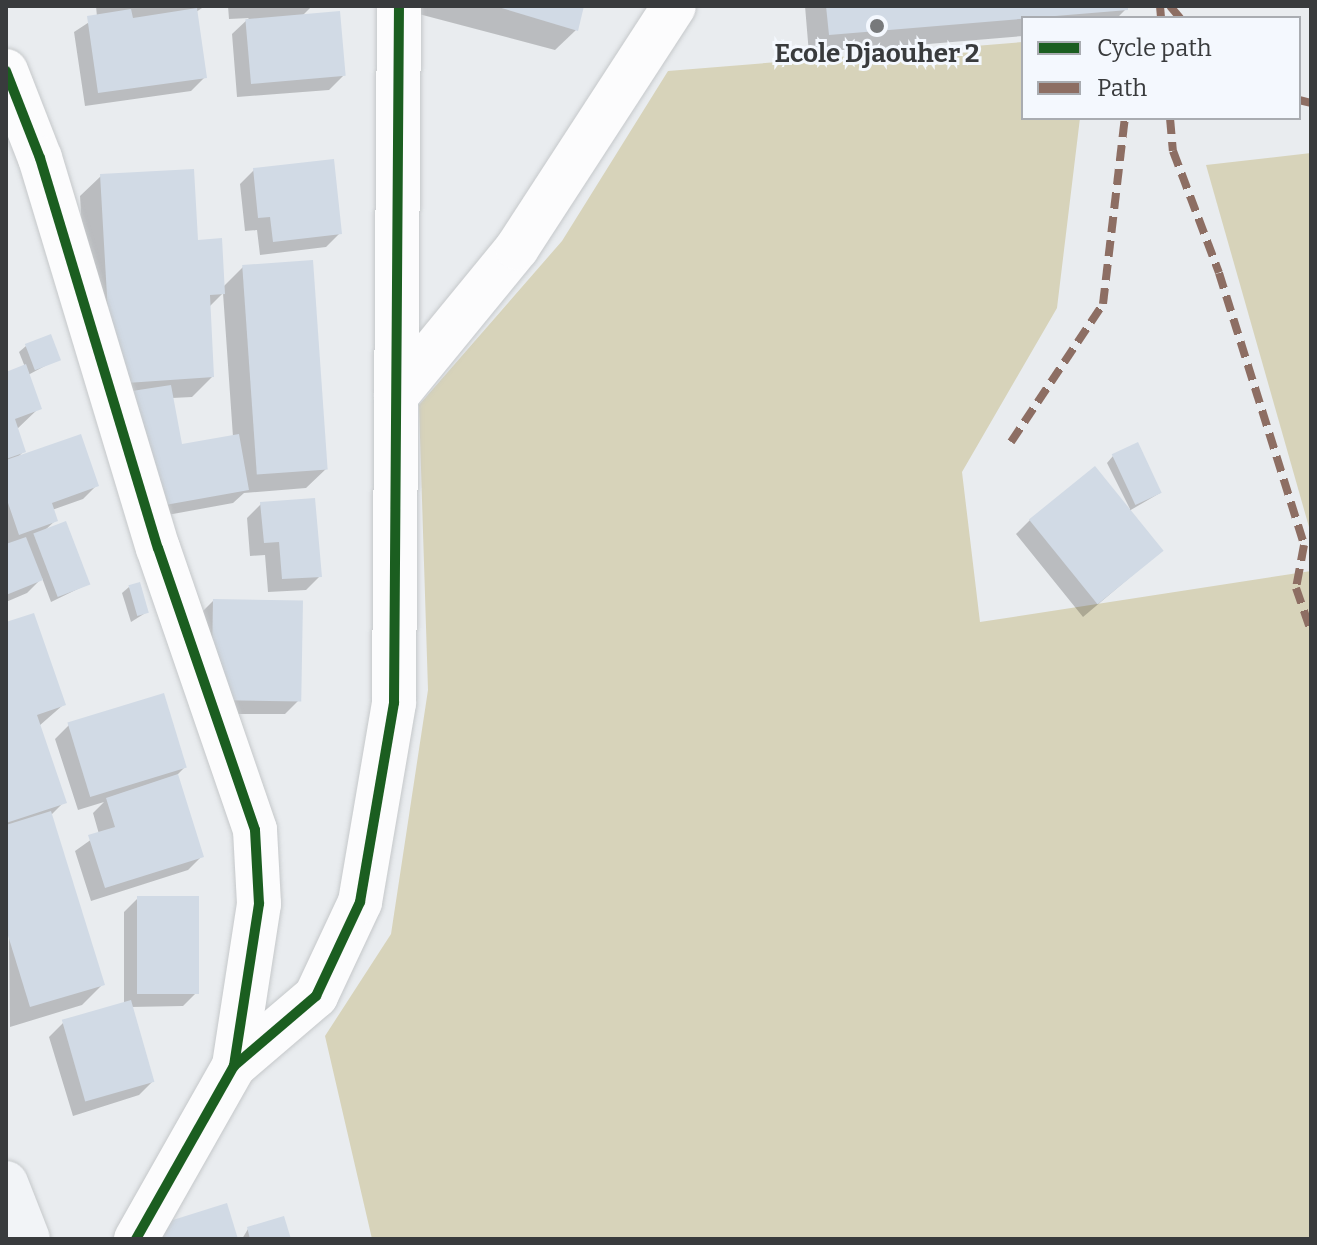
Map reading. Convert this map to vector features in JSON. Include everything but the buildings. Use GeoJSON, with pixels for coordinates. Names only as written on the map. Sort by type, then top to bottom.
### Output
{"type":"FeatureCollection","features":[{"type":"Feature","properties":{"kind":"main road"},"geometry":{"type":"LineString","coordinates":[[6,1183],[28,1239]]}},
{"type":"Feature","properties":{"kind":"street"},"geometry":{"type":"LineString","coordinates":[[136,1239],[234,1066],[316,996],[360,902],[394,703],[399,6]]}},
{"type":"Feature","properties":{"kind":"street"},"geometry":{"type":"LineString","coordinates":[[396,396],[517,248],[674,6]]}},
{"type":"Feature","properties":{"kind":"street"},"geometry":{"type":"LineString","coordinates":[[6,71],[40,158],[158,548],[255,830],[259,904],[234,1066]]}},
{"type":"Feature","properties":{"kind":"shaded area"},"geometry":{"type":"Polygon","coordinates":[[[1021,42],[1021,120],[1080,120],[1057,308],[962,472],[980,622],[1311,571],[1311,1239],[372,1239],[325,1036],[391,934],[428,690],[419,405],[562,241],[668,71],[1021,42]]]}},
{"type":"Feature","properties":{"kind":"shaded area"},"geometry":{"type":"Polygon","coordinates":[[[1311,153],[1311,534],[1206,165],[1311,153]]]}},
{"type":"Feature","properties":{"kind":"marked path"},"geometry":{"type":"LineString","coordinates":[[1160,6],[1161,16]]}},
{"type":"Feature","properties":{"kind":"marked path"},"geometry":{"type":"LineString","coordinates":[[1170,6],[1178,16]]}},
{"type":"Feature","properties":{"kind":"marked path"},"geometry":{"type":"LineString","coordinates":[[1301,100],[1311,103]]}},
{"type":"Feature","properties":{"kind":"marked path"},"geometry":{"type":"LineString","coordinates":[[1011,442],[1103,304],[1125,120]]}},
{"type":"Feature","properties":{"kind":"marked path"},"geometry":{"type":"LineString","coordinates":[[1170,120],[1173,151],[1219,273],[1304,545],[1296,588],[1311,631]]}},
{"type":"Feature","properties":{"kind":"cycle path"},"geometry":{"type":"LineString","coordinates":[[136,1239],[234,1066],[316,996],[360,902],[394,703],[399,6]]}},
{"type":"Feature","properties":{"kind":"cycle path"},"geometry":{"type":"LineString","coordinates":[[6,71],[40,158],[158,548],[255,830],[259,904],[234,1066]]}},
{"type":"Feature","properties":{"kind":"place","name":"Ecole Djaouher 2"},"geometry":{"type":"Point","coordinates":[877,26]}}]}
